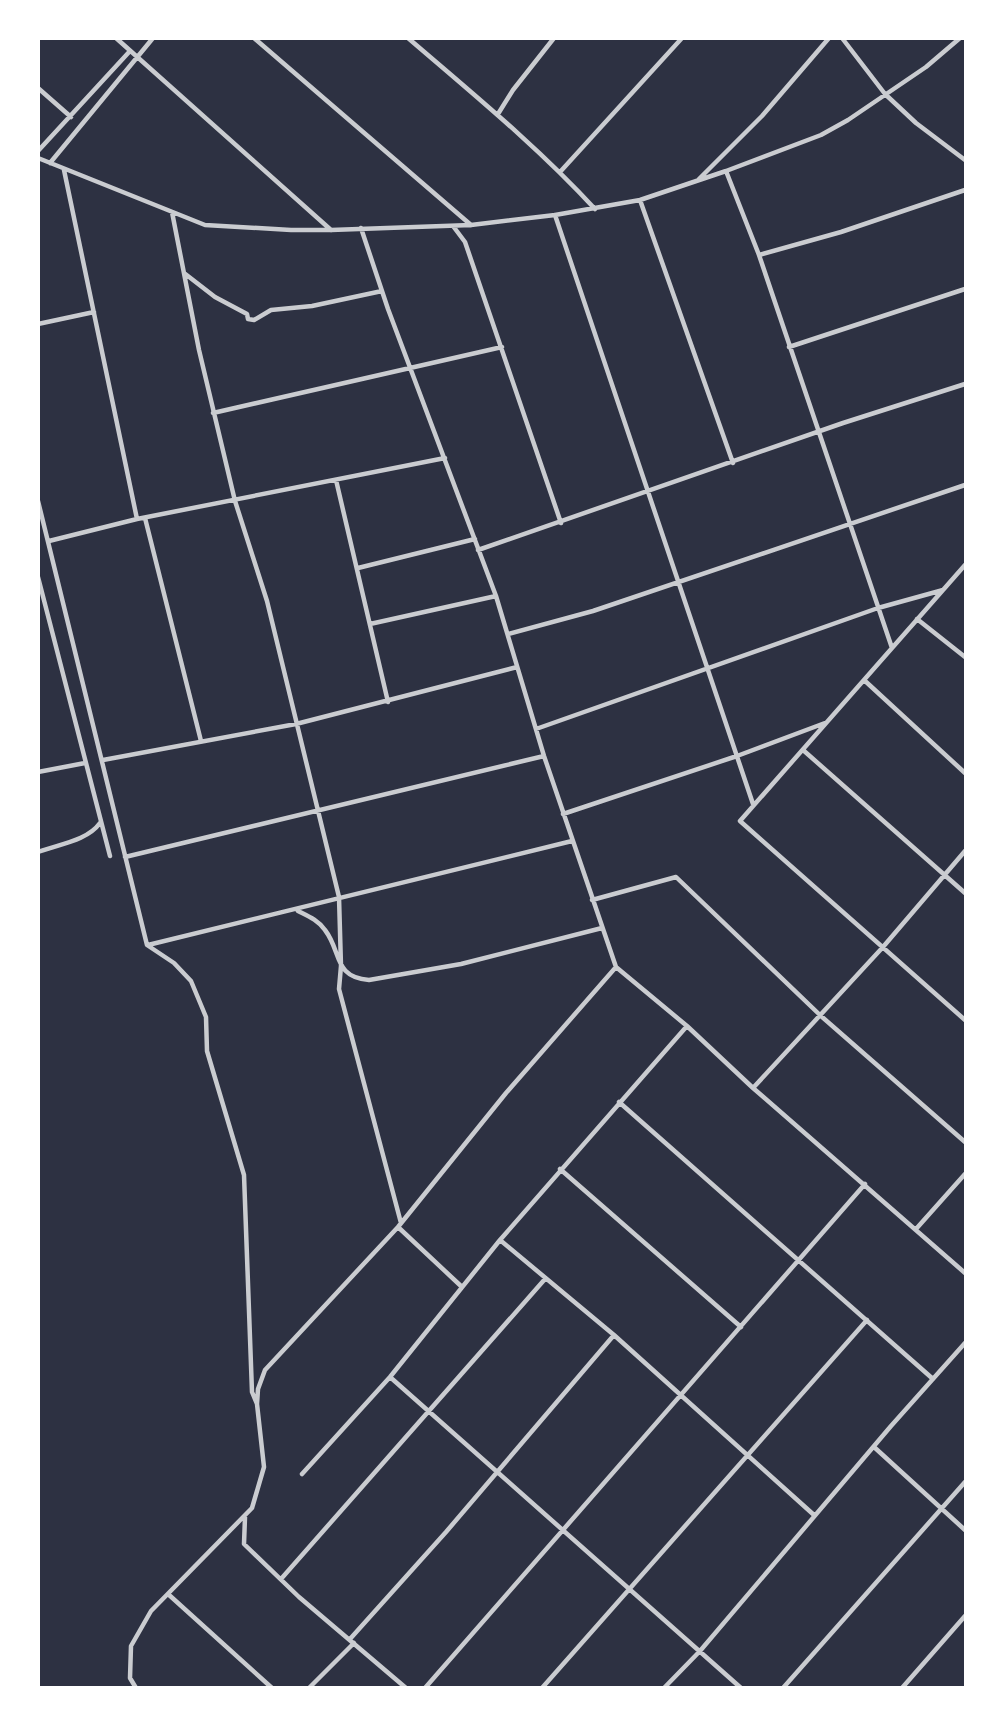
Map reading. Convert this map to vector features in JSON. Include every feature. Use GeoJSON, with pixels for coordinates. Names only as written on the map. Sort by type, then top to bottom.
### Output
{"type":"FeatureCollection","features":[{"type":"Feature","properties":{"kind":"street"},"geometry":{"type":"LineString","coordinates":[[116,38],[331,230]]}},
{"type":"Feature","properties":{"kind":"street"},"geometry":{"type":"LineString","coordinates":[[50,163],[153,38]]}},
{"type":"Feature","properties":{"kind":"street"},"geometry":{"type":"LineString","coordinates":[[254,38],[471,225]]}},
{"type":"Feature","properties":{"kind":"street"},"geometry":{"type":"LineString","coordinates":[[408,38],[498,114],[596,209]]}},
{"type":"Feature","properties":{"kind":"street"},"geometry":{"type":"LineString","coordinates":[[498,114],[513,90],[554,38]]}},
{"type":"Feature","properties":{"kind":"street"},"geometry":{"type":"LineString","coordinates":[[560,172],[682,38]]}},
{"type":"Feature","properties":{"kind":"street"},"geometry":{"type":"LineString","coordinates":[[697,182],[762,116],[829,38]]}},
{"type":"Feature","properties":{"kind":"street"},"geometry":{"type":"LineString","coordinates":[[842,38],[886,94],[916,123],[965,160]]}},
{"type":"Feature","properties":{"kind":"street"},"geometry":{"type":"LineString","coordinates":[[38,158],[205,225],[331,230],[471,225],[555,215],[640,200],[697,182],[821,135],[926,67],[960,38]]}},
{"type":"Feature","properties":{"kind":"street"},"geometry":{"type":"LineString","coordinates":[[38,151],[130,51]]}},
{"type":"Feature","properties":{"kind":"street"},"geometry":{"type":"LineString","coordinates":[[38,88],[71,117]]}},
{"type":"Feature","properties":{"kind":"street"},"geometry":{"type":"LineString","coordinates":[[64,169],[137,519]]}},
{"type":"Feature","properties":{"kind":"street"},"geometry":{"type":"LineString","coordinates":[[726,171],[759,255],[892,648]]}},
{"type":"Feature","properties":{"kind":"street"},"geometry":{"type":"LineString","coordinates":[[759,255],[841,232],[965,191]]}},
{"type":"Feature","properties":{"kind":"street"},"geometry":{"type":"LineString","coordinates":[[640,200],[733,463]]}},
{"type":"Feature","properties":{"kind":"street"},"geometry":{"type":"LineString","coordinates":[[172,212],[234,501],[267,601],[338,897],[341,966],[339,989],[399,1225],[462,1287]]}},
{"type":"Feature","properties":{"kind":"street"},"geometry":{"type":"LineString","coordinates":[[555,215],[754,805]]}},
{"type":"Feature","properties":{"kind":"street"},"geometry":{"type":"LineString","coordinates":[[452,226],[465,242],[561,523]]}},
{"type":"Feature","properties":{"kind":"street"},"geometry":{"type":"LineString","coordinates":[[361,228],[496,596],[544,756],[615,967],[687,1026],[753,1088],[965,1273]]}},
{"type":"Feature","properties":{"kind":"street"},"geometry":{"type":"LineString","coordinates":[[184,273],[215,297],[254,320],[271,310],[312,306],[382,291]]}},
{"type":"Feature","properties":{"kind":"street"},"geometry":{"type":"LineString","coordinates":[[789,347],[965,289]]}},
{"type":"Feature","properties":{"kind":"street"},"geometry":{"type":"LineString","coordinates":[[38,324],[94,312]]}},
{"type":"Feature","properties":{"kind":"street"},"geometry":{"type":"LineString","coordinates":[[213,413],[502,347]]}},
{"type":"Feature","properties":{"kind":"street"},"geometry":{"type":"LineString","coordinates":[[478,550],[965,384]]}},
{"type":"Feature","properties":{"kind":"street"},"geometry":{"type":"LineString","coordinates":[[49,541],[145,517],[444,458]]}},
{"type":"Feature","properties":{"kind":"street"},"geometry":{"type":"LineString","coordinates":[[335,480],[388,702]]}},
{"type":"Feature","properties":{"kind":"street"},"geometry":{"type":"LineString","coordinates":[[508,634],[593,611],[965,485]]}},
{"type":"Feature","properties":{"kind":"street"},"geometry":{"type":"LineString","coordinates":[[38,501],[147,945],[174,963],[191,981],[206,1017],[208,1051],[244,1175],[252,1392],[257,1404]]}},
{"type":"Feature","properties":{"kind":"street"},"geometry":{"type":"LineString","coordinates":[[145,517],[201,741]]}},
{"type":"Feature","properties":{"kind":"street"},"geometry":{"type":"LineString","coordinates":[[358,568],[475,539]]}},
{"type":"Feature","properties":{"kind":"street"},"geometry":{"type":"LineString","coordinates":[[965,565],[740,821],[965,1020]]}},
{"type":"Feature","properties":{"kind":"street"},"geometry":{"type":"LineString","coordinates":[[38,577],[110,856]]}},
{"type":"Feature","properties":{"kind":"street"},"geometry":{"type":"LineString","coordinates":[[536,729],[878,608],[944,590]]}},
{"type":"Feature","properties":{"kind":"street"},"geometry":{"type":"LineString","coordinates":[[370,624],[496,596]]}},
{"type":"Feature","properties":{"kind":"street"},"geometry":{"type":"LineString","coordinates":[[38,619],[48,617]]}},
{"type":"Feature","properties":{"kind":"street"},"geometry":{"type":"LineString","coordinates":[[917,619],[965,657]]}},
{"type":"Feature","properties":{"kind":"street"},"geometry":{"type":"LineString","coordinates":[[103,760],[296,724],[517,667]]}},
{"type":"Feature","properties":{"kind":"street"},"geometry":{"type":"LineString","coordinates":[[864,680],[965,773]]}},
{"type":"Feature","properties":{"kind":"street"},"geometry":{"type":"LineString","coordinates":[[564,814],[826,723]]}},
{"type":"Feature","properties":{"kind":"street"},"geometry":{"type":"LineString","coordinates":[[803,750],[965,893]]}},
{"type":"Feature","properties":{"kind":"street"},"geometry":{"type":"LineString","coordinates":[[125,857],[544,756]]}},
{"type":"Feature","properties":{"kind":"street"},"geometry":{"type":"LineString","coordinates":[[38,772],[85,762]]}},
{"type":"Feature","properties":{"kind":"street"},"geometry":{"type":"LineString","coordinates":[[38,852],[86,836],[101,822]]}},
{"type":"Feature","properties":{"kind":"street"},"geometry":{"type":"LineString","coordinates":[[147,945],[572,841]]}},
{"type":"Feature","properties":{"kind":"street"},"geometry":{"type":"LineString","coordinates":[[753,1088],[821,1017],[965,851]]}},
{"type":"Feature","properties":{"kind":"street"},"geometry":{"type":"LineString","coordinates":[[592,900],[676,877],[821,1017],[965,1142]]}},
{"type":"Feature","properties":{"kind":"street"},"geometry":{"type":"LineString","coordinates":[[297,910],[317,920],[327,932],[341,966],[354,979],[369,980],[461,964],[602,928]]}},
{"type":"Feature","properties":{"kind":"street"},"geometry":{"type":"LineString","coordinates":[[129,1688],[131,1646],[151,1611],[251,1508],[264,1467],[257,1404],[258,1389],[265,1370],[399,1225],[506,1093],[615,967]]}},
{"type":"Feature","properties":{"kind":"street"},"geometry":{"type":"LineString","coordinates":[[302,1474],[390,1377],[560,1169],[687,1026]]}},
{"type":"Feature","properties":{"kind":"street"},"geometry":{"type":"LineString","coordinates":[[619,1102],[933,1379]]}},
{"type":"Feature","properties":{"kind":"street"},"geometry":{"type":"LineString","coordinates":[[560,1169],[741,1327]]}},
{"type":"Feature","properties":{"kind":"street"},"geometry":{"type":"LineString","coordinates":[[916,1229],[965,1174]]}},
{"type":"Feature","properties":{"kind":"street"},"geometry":{"type":"LineString","coordinates":[[425,1688],[865,1184]]}},
{"type":"Feature","properties":{"kind":"street"},"geometry":{"type":"LineString","coordinates":[[500,1240],[614,1335],[814,1516]]}},
{"type":"Feature","properties":{"kind":"street"},"geometry":{"type":"LineString","coordinates":[[281,1579],[545,1279]]}},
{"type":"Feature","properties":{"kind":"street"},"geometry":{"type":"LineString","coordinates":[[541,1688],[867,1320]]}},
{"type":"Feature","properties":{"kind":"street"},"geometry":{"type":"LineString","coordinates":[[309,1688],[614,1335]]}},
{"type":"Feature","properties":{"kind":"street"},"geometry":{"type":"LineString","coordinates":[[664,1688],[700,1651],[965,1343]]}},
{"type":"Feature","properties":{"kind":"street"},"geometry":{"type":"LineString","coordinates":[[390,1377],[741,1688]]}},
{"type":"Feature","properties":{"kind":"street"},"geometry":{"type":"LineString","coordinates":[[874,1447],[965,1530]]}},
{"type":"Feature","properties":{"kind":"street"},"geometry":{"type":"LineString","coordinates":[[783,1688],[965,1482]]}},
{"type":"Feature","properties":{"kind":"street"},"geometry":{"type":"LineString","coordinates":[[245,1515],[244,1544],[406,1688]]}},
{"type":"Feature","properties":{"kind":"street"},"geometry":{"type":"LineString","coordinates":[[168,1594],[272,1688]]}},
{"type":"Feature","properties":{"kind":"street"},"geometry":{"type":"LineString","coordinates":[[902,1688],[965,1616]]}},
{"type":"Feature","properties":{"kind":"street"},"geometry":{"type":"LineString","coordinates":[[130,1678],[136,1688]]}}]}
